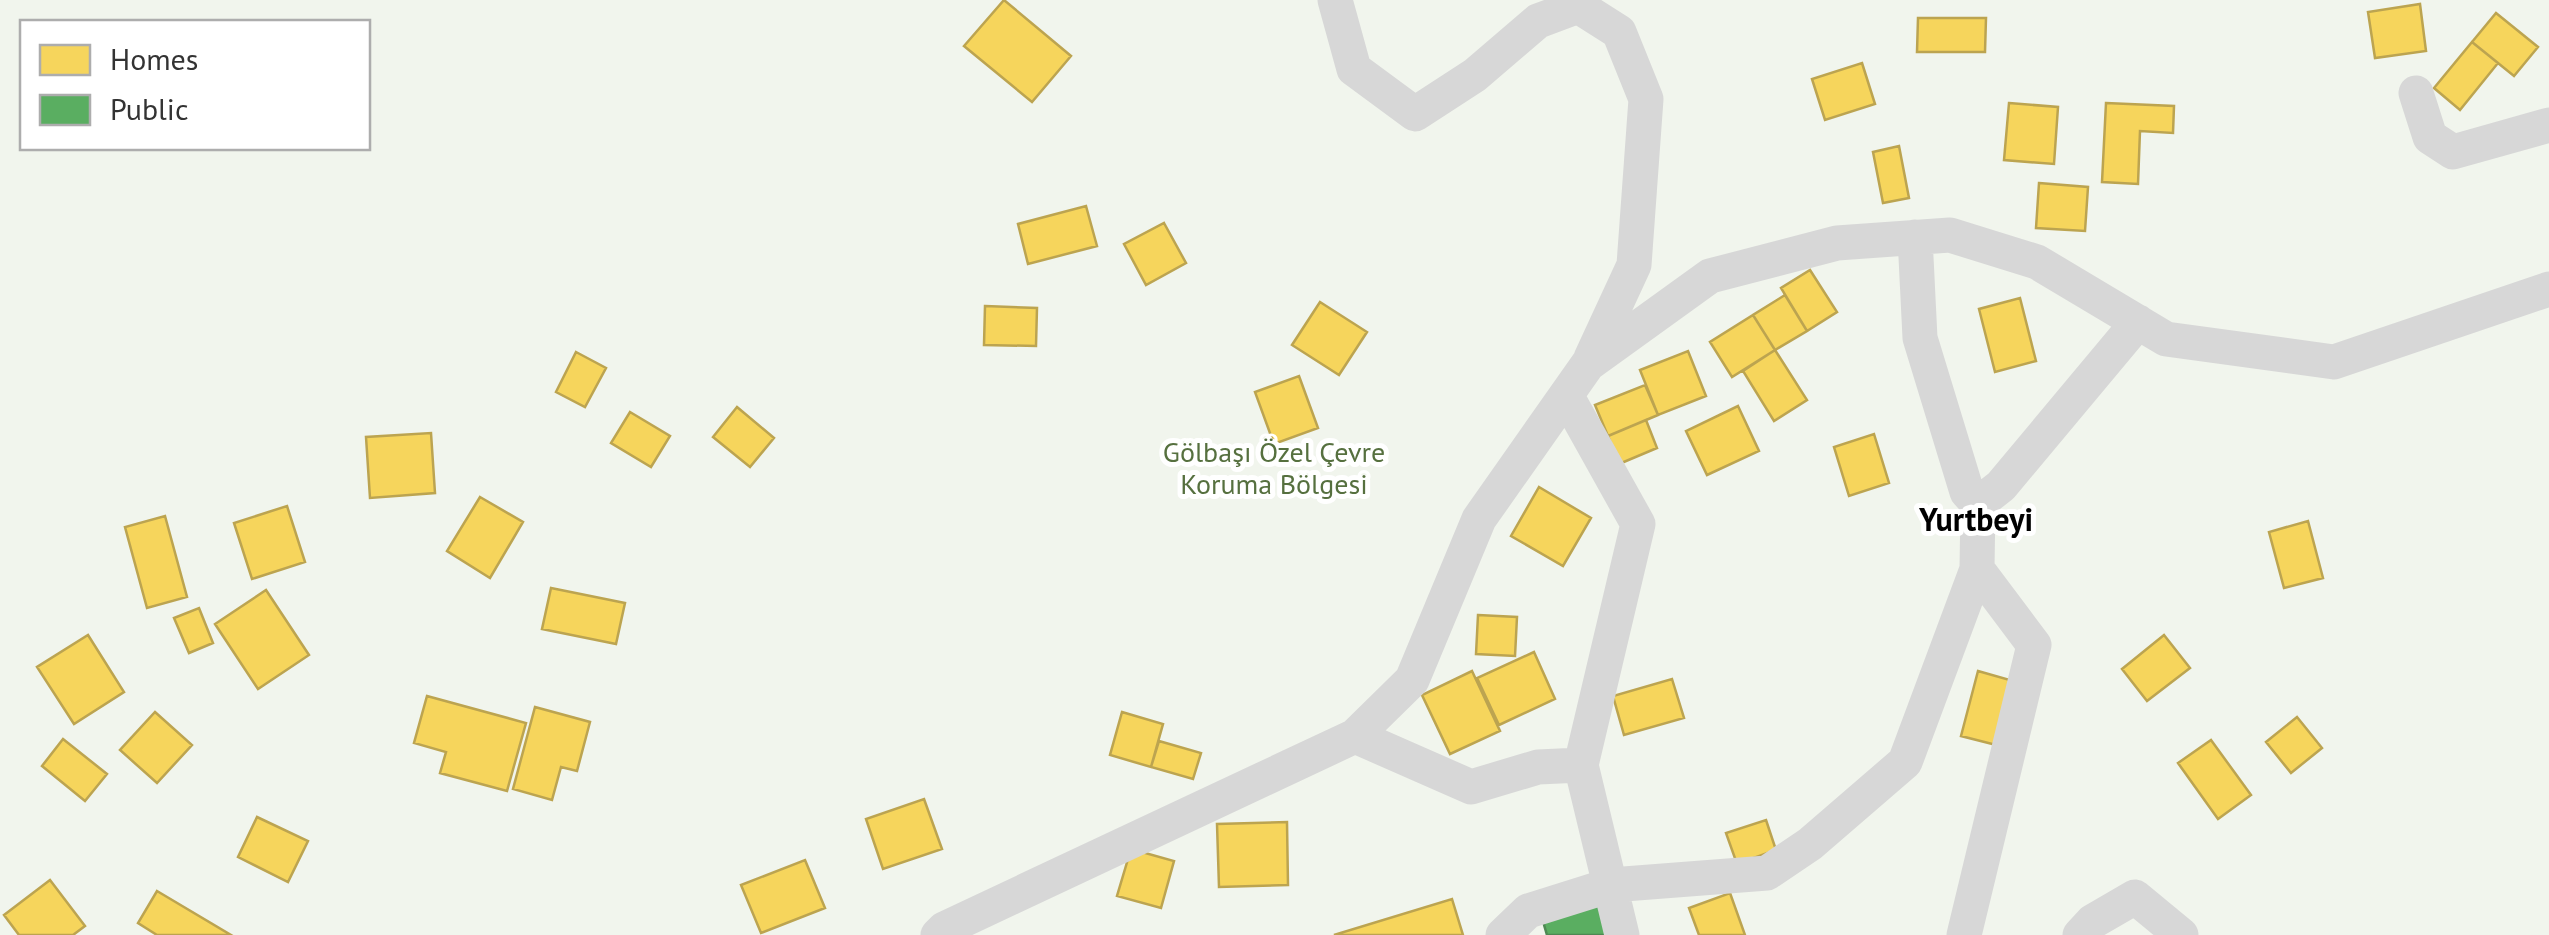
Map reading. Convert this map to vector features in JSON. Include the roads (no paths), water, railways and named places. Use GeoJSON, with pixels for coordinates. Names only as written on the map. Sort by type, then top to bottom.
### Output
{"type":"FeatureCollection","features":[{"type":"Feature","properties":{"kind":"street"},"geometry":{"type":"LineString","coordinates":[[938,935],[1355,736],[1412,680],[1480,519],[1588,364],[1634,265],[1646,100],[1619,32],[1578,6],[1538,20],[1475,74],[1414,114],[1354,69],[1335,0]]}},
{"type":"Feature","properties":{"kind":"street"},"geometry":{"type":"LineString","coordinates":[[2416,94],[2430,137],[2453,152],[2549,125]]}},
{"type":"Feature","properties":{"kind":"street"},"geometry":{"type":"LineString","coordinates":[[1588,364],[1710,276],[1837,242],[1950,235],[2037,262],[2166,338],[2334,362],[2549,290]]}},
{"type":"Feature","properties":{"kind":"street"},"geometry":{"type":"LineString","coordinates":[[1502,935],[1528,911],[1611,885],[1767,873],[1824,832],[1905,762],[1977,569],[1978,504],[1967,492],[1920,338],[1915,237]]}},
{"type":"Feature","properties":{"kind":"street"},"geometry":{"type":"LineString","coordinates":[[1978,504],[2001,486],[2138,322]]}},
{"type":"Feature","properties":{"kind":"street"},"geometry":{"type":"LineString","coordinates":[[1566,396],[1638,524],[1581,765],[1622,935]]}},
{"type":"Feature","properties":{"kind":"street"},"geometry":{"type":"LineString","coordinates":[[1964,935],[2034,645],[1977,569]]}},
{"type":"Feature","properties":{"kind":"street"},"geometry":{"type":"LineString","coordinates":[[1355,736],[1471,787],[1538,767],[1581,765]]}},
{"type":"Feature","properties":{"kind":"street"},"geometry":{"type":"LineString","coordinates":[[2080,935],[2092,922],[2135,896],[2181,935]]}},
{"type":"Feature","properties":{"kind":"district","name":"Yurtbeyi"},"geometry":{"type":"Point","coordinates":[1976,519]}},
{"type":"Feature","properties":{"kind":"park label","name":"Gölbaşı Özel Çevre Koruma Bölgesi"},"geometry":{"type":"Point","coordinates":[1274,467]}}]}
